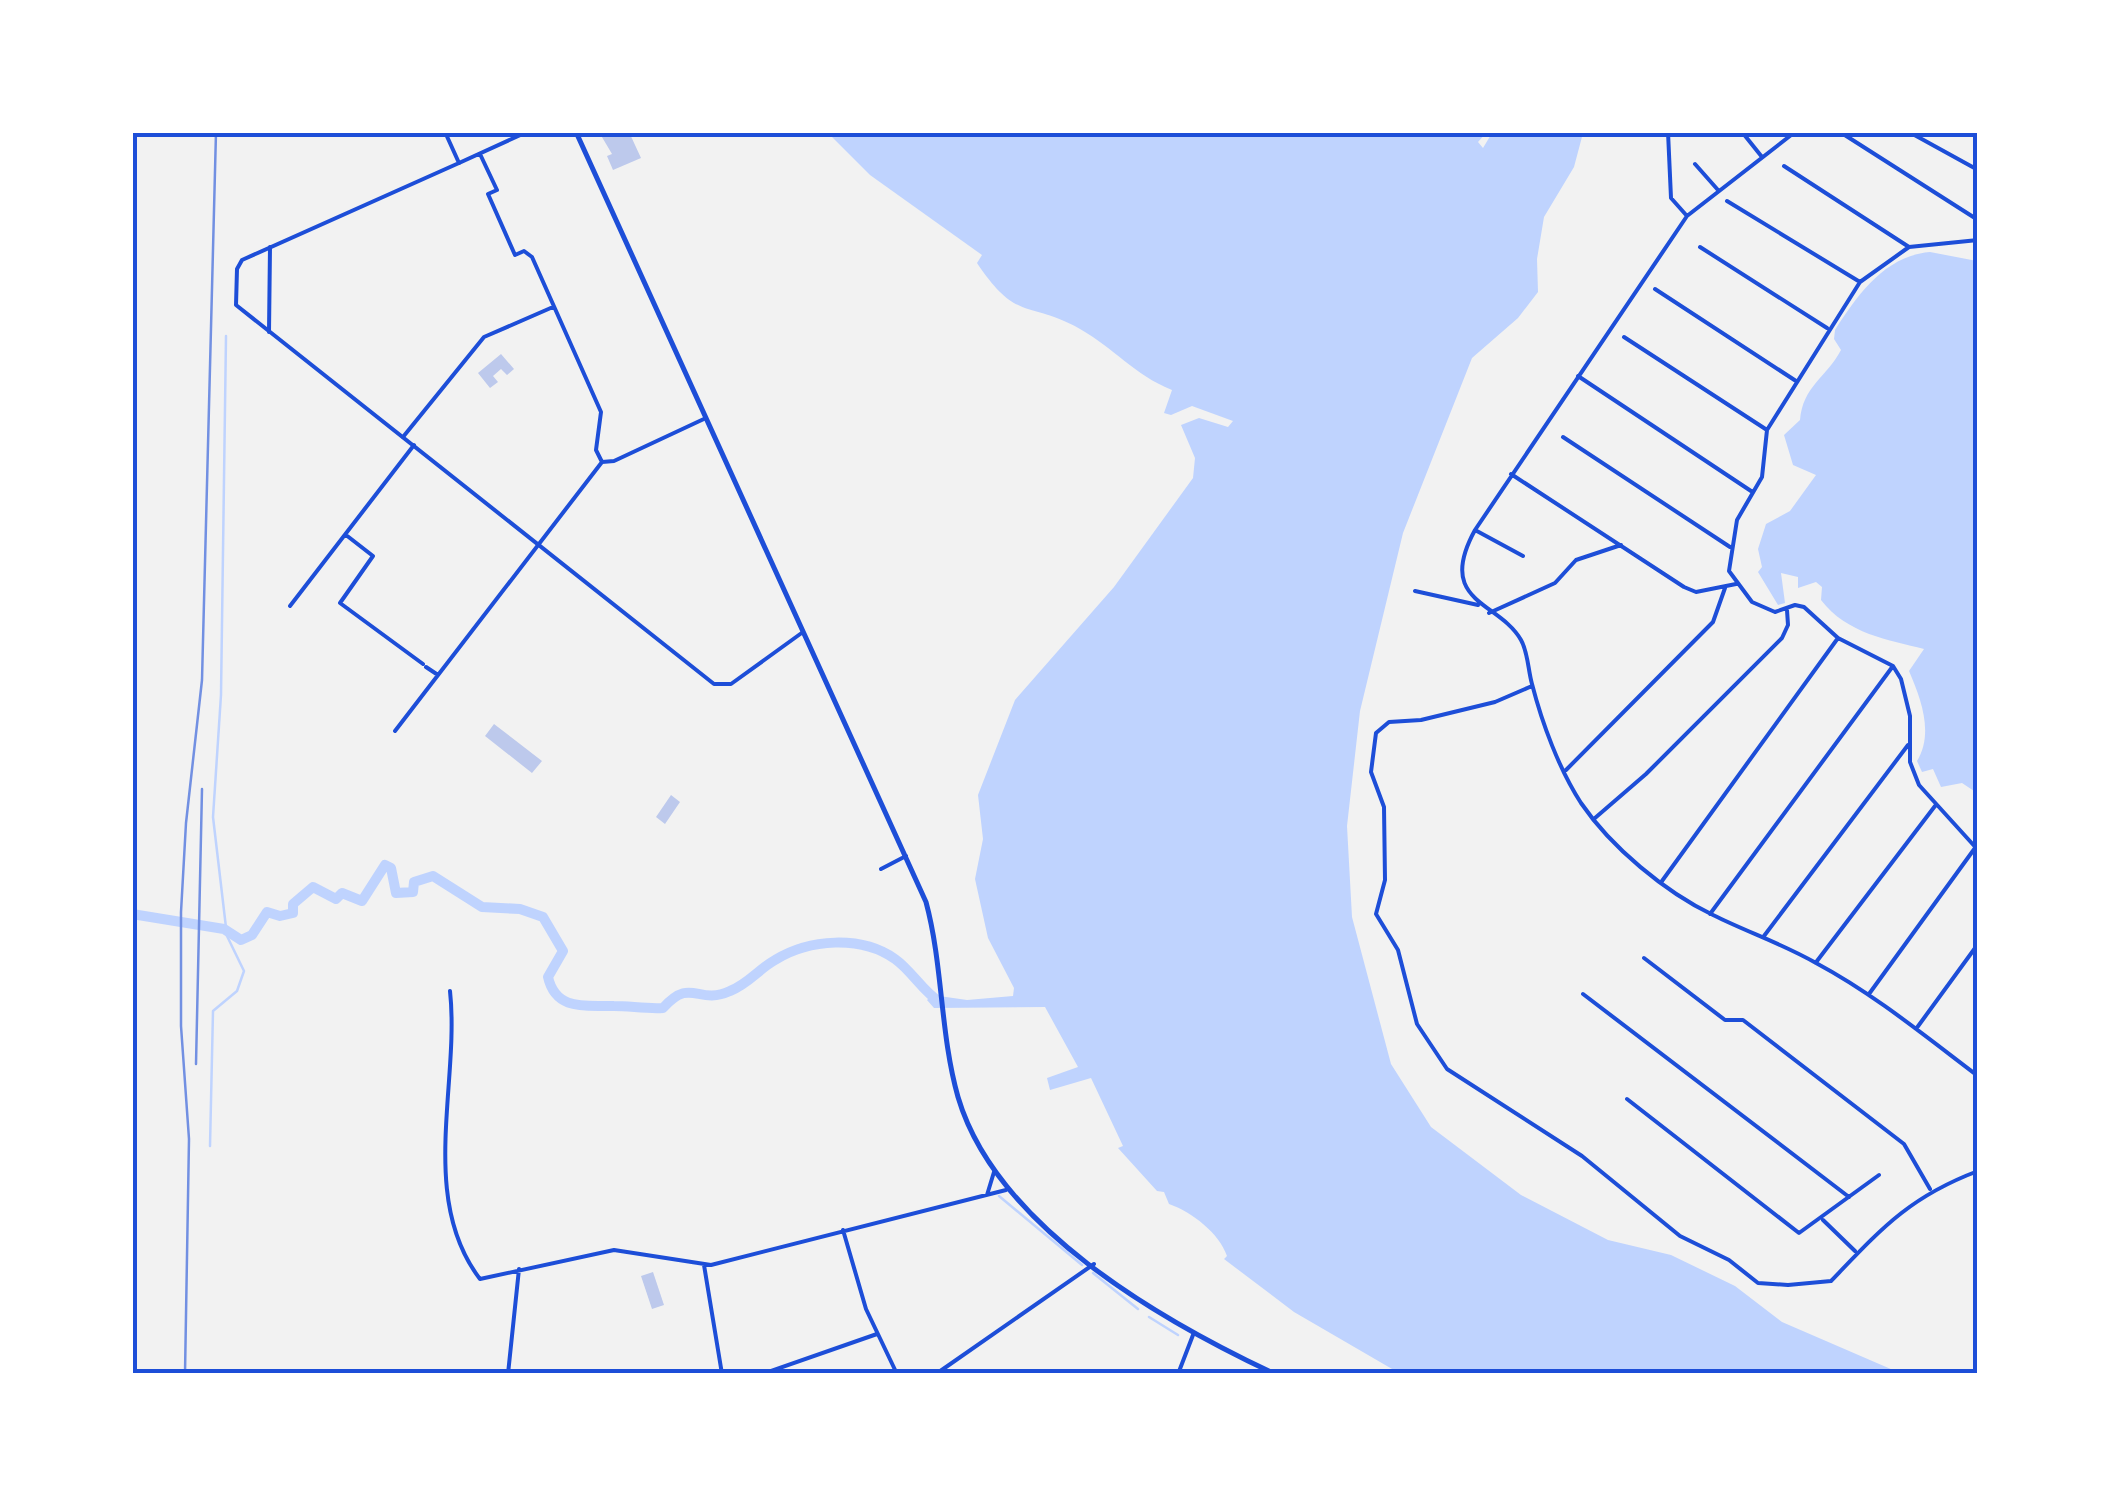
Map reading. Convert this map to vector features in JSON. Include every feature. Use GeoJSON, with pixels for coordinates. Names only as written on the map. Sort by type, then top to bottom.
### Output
{"type":"FeatureCollection","features":[{"type":"Feature","properties":{"kind":"main road"},"geometry":{"type":"LineString","coordinates":[[576,132],[926,902],[960,1102],[994,1172],[1006,1190],[1094,1264],[1192,1335],[1276,1374]]}},
{"type":"Feature","properties":{"kind":"street"},"geometry":{"type":"LineString","coordinates":[[445,132],[459,164]]}},
{"type":"Feature","properties":{"kind":"street"},"geometry":{"type":"LineString","coordinates":[[527,132],[238,264],[236,305],[718,686],[731,684],[804,632]]}},
{"type":"Feature","properties":{"kind":"street"},"geometry":{"type":"LineString","coordinates":[[1668,132],[1673,176],[1670,190],[1686,216]]}},
{"type":"Feature","properties":{"kind":"street"},"geometry":{"type":"LineString","coordinates":[[1742,132],[1762,158]]}},
{"type":"Feature","properties":{"kind":"street"},"geometry":{"type":"LineString","coordinates":[[1478,605],[1466,582],[1464,561],[1476,530],[1510,474],[1686,216],[1796,132]]}},
{"type":"Feature","properties":{"kind":"street"},"geometry":{"type":"LineString","coordinates":[[1840,132],[1978,220]]}},
{"type":"Feature","properties":{"kind":"street"},"geometry":{"type":"LineString","coordinates":[[1908,132],[1978,170]]}},
{"type":"Feature","properties":{"kind":"street"},"geometry":{"type":"LineString","coordinates":[[480,154],[497,190],[488,194],[516,255],[524,252],[532,257],[601,412],[596,450],[602,462]]}},
{"type":"Feature","properties":{"kind":"street"},"geometry":{"type":"LineString","coordinates":[[1696,164],[1718,190]]}},
{"type":"Feature","properties":{"kind":"street"},"geometry":{"type":"LineString","coordinates":[[1784,166],[1909,247]]}},
{"type":"Feature","properties":{"kind":"street"},"geometry":{"type":"LineString","coordinates":[[1728,201],[1860,282]]}},
{"type":"Feature","properties":{"kind":"street"},"geometry":{"type":"LineString","coordinates":[[1868,995],[1976,849],[1920,785],[1908,745],[1910,716],[1901,678],[1892,666],[1838,638],[1804,607],[1795,605],[1775,612],[1752,602],[1728,571],[1730,547],[1751,492],[1762,477],[1767,430],[1826,328],[1860,282],[1909,247],[1978,240]]}},
{"type":"Feature","properties":{"kind":"street"},"geometry":{"type":"LineString","coordinates":[[269,332],[270,247]]}},
{"type":"Feature","properties":{"kind":"street"},"geometry":{"type":"LineString","coordinates":[[1700,247],[1826,328]]}},
{"type":"Feature","properties":{"kind":"street"},"geometry":{"type":"LineString","coordinates":[[1655,289],[1796,381]]}},
{"type":"Feature","properties":{"kind":"street"},"geometry":{"type":"LineString","coordinates":[[403,437],[484,336],[553,307]]}},
{"type":"Feature","properties":{"kind":"street"},"geometry":{"type":"LineString","coordinates":[[1624,337],[1767,430]]}},
{"type":"Feature","properties":{"kind":"street"},"geometry":{"type":"LineString","coordinates":[[1578,376],[1751,492]]}},
{"type":"Feature","properties":{"kind":"street"},"geometry":{"type":"LineString","coordinates":[[395,732],[602,462],[706,418]]}},
{"type":"Feature","properties":{"kind":"street"},"geometry":{"type":"LineString","coordinates":[[1563,437],[1730,547]]}},
{"type":"Feature","properties":{"kind":"street"},"geometry":{"type":"LineString","coordinates":[[290,606],[414,445]]}},
{"type":"Feature","properties":{"kind":"street"},"geometry":{"type":"LineString","coordinates":[[1510,474],[1684,587],[1696,592],[1736,584]]}},
{"type":"Feature","properties":{"kind":"street"},"geometry":{"type":"LineString","coordinates":[[1476,530],[1523,556]]}},
{"type":"Feature","properties":{"kind":"street"},"geometry":{"type":"LineString","coordinates":[[345,535],[373,556],[340,602],[438,675]]}},
{"type":"Feature","properties":{"kind":"street"},"geometry":{"type":"LineString","coordinates":[[1489,613],[1555,582],[1576,560],[1620,545]]}},
{"type":"Feature","properties":{"kind":"street"},"geometry":{"type":"LineString","coordinates":[[1566,771],[1713,622],[1724,588]]}},
{"type":"Feature","properties":{"kind":"street"},"geometry":{"type":"LineString","coordinates":[[1415,591],[1478,605],[1522,641],[1532,686],[1566,771],[1594,818],[1661,882],[1710,914],[1816,962],[1978,1076]]}},
{"type":"Feature","properties":{"kind":"street"},"geometry":{"type":"LineString","coordinates":[[1594,818],[1646,774],[1782,638],[1788,626],[1787,610]]}},
{"type":"Feature","properties":{"kind":"street"},"geometry":{"type":"LineString","coordinates":[[1661,882],[1838,638]]}},
{"type":"Feature","properties":{"kind":"street"},"geometry":{"type":"LineString","coordinates":[[1710,914],[1892,666]]}},
{"type":"Feature","properties":{"kind":"street"},"geometry":{"type":"LineString","coordinates":[[1532,686],[1495,702],[1422,720],[1389,722],[1376,734],[1371,772],[1384,807],[1385,880],[1376,914],[1398,950],[1417,1024],[1447,1069],[1582,1156],[1680,1236],[1729,1260],[1758,1283],[1788,1286],[1831,1281],[1855,1251],[1930,1189],[1978,1171]]}},
{"type":"Feature","properties":{"kind":"street"},"geometry":{"type":"LineString","coordinates":[[1764,936],[1908,745]]}},
{"type":"Feature","properties":{"kind":"street"},"geometry":{"type":"LineString","coordinates":[[1816,962],[1935,806]]}},
{"type":"Feature","properties":{"kind":"street"},"geometry":{"type":"LineString","coordinates":[[880,870],[906,856]]}},
{"type":"Feature","properties":{"kind":"street"},"geometry":{"type":"LineString","coordinates":[[1916,1030],[1978,944]]}},
{"type":"Feature","properties":{"kind":"street"},"geometry":{"type":"LineString","coordinates":[[1644,958],[1725,1020],[1743,1020],[1904,1144],[1930,1189]]}},
{"type":"Feature","properties":{"kind":"street"},"geometry":{"type":"LineString","coordinates":[[450,991],[454,1028],[445,1150],[456,1238],[480,1278],[614,1250],[704,1265],[1006,1190]]}},
{"type":"Feature","properties":{"kind":"street"},"geometry":{"type":"LineString","coordinates":[[1583,994],[1849,1196]]}},
{"type":"Feature","properties":{"kind":"street"},"geometry":{"type":"LineString","coordinates":[[1627,1099],[1799,1233],[1879,1174]]}},
{"type":"Feature","properties":{"kind":"street"},"geometry":{"type":"LineString","coordinates":[[987,1195],[994,1172]]}},
{"type":"Feature","properties":{"kind":"street"},"geometry":{"type":"LineString","coordinates":[[1822,1219],[1855,1251]]}},
{"type":"Feature","properties":{"kind":"street"},"geometry":{"type":"LineString","coordinates":[[843,1230],[857,1285],[898,1374]]}},
{"type":"Feature","properties":{"kind":"street"},"geometry":{"type":"LineString","coordinates":[[936,1374],[1094,1264]]}},
{"type":"Feature","properties":{"kind":"street"},"geometry":{"type":"LineString","coordinates":[[704,1265],[722,1374]]}},
{"type":"Feature","properties":{"kind":"street"},"geometry":{"type":"LineString","coordinates":[[508,1374],[519,1270]]}},
{"type":"Feature","properties":{"kind":"street"},"geometry":{"type":"LineString","coordinates":[[762,1374],[877,1334]]}},
{"type":"Feature","properties":{"kind":"street"},"geometry":{"type":"LineString","coordinates":[[1178,1374],[1192,1335]]}},
{"type":"Feature","properties":{"kind":"water"},"geometry":{"type":"Polygon","coordinates":[[[828,133],[1486,133],[1478,142],[1483,148],[1492,133],[1583,133],[1574,167],[1544,217],[1537,259],[1538,292],[1518,318],[1472,358],[1403,533],[1360,711],[1347,826],[1352,917],[1391,1064],[1431,1127],[1521,1195],[1608,1240],[1671,1255],[1735,1286],[1782,1322],[1900,1373],[1399,1373],[1294,1312],[1224,1259],[1227,1256],[1223,1247],[1211,1232],[1187,1212],[1169,1204],[1164,1192],[1157,1191],[1118,1148],[1123,1146],[1091,1078],[1050,1090],[1047,1078],[1078,1067],[1045,1007],[934,1008],[927,1000],[932,995],[967,1000],[1013,996],[1014,988],[988,938],[975,879],[983,839],[978,795],[1015,700],[1114,587],[1193,478],[1195,458],[1181,425],[1199,418],[1228,427],[1233,421],[1192,406],[1171,415],[1164,413],[1172,390],[1146,377],[1080,329],[1025,308],[1003,295],[977,263],[982,255],[870,175],[828,133]]]}},
{"type":"Feature","properties":{"kind":"water"},"geometry":{"type":"Polygon","coordinates":[[[1930,252],[1977,261],[1977,818],[1974,791],[1962,783],[1941,787],[1933,769],[1922,772],[1917,761],[1925,728],[1909,671],[1924,649],[1883,639],[1843,621],[1821,600],[1822,587],[1816,582],[1798,588],[1798,577],[1781,573],[1785,603],[1778,605],[1758,572],[1762,567],[1758,549],[1766,524],[1790,511],[1816,475],[1793,465],[1784,435],[1800,420],[1810,390],[1841,350],[1834,339],[1835,330],[1863,291],[1886,269],[1930,252]]]}},
{"type":"Feature","properties":{"kind":"building"},"geometry":{"type":"Polygon","coordinates":[[[599,132],[629,132],[641,158],[613,170],[607,156],[612,154],[599,132]]]}},
{"type":"Feature","properties":{"kind":"building"},"geometry":{"type":"Polygon","coordinates":[[[501,354],[514,369],[507,375],[501,369],[493,376],[498,382],[490,388],[478,373],[501,354]]]}},
{"type":"Feature","properties":{"kind":"building"},"geometry":{"type":"Polygon","coordinates":[[[494,724],[542,761],[532,773],[485,736],[494,724]]]}},
{"type":"Feature","properties":{"kind":"building"},"geometry":{"type":"Polygon","coordinates":[[[671,795],[680,802],[665,824],[656,817],[671,795]]]}},
{"type":"Feature","properties":{"kind":"building"},"geometry":{"type":"Polygon","coordinates":[[[653,1272],[664,1305],[652,1309],[641,1276],[653,1272]]]}},
{"type":"Feature","properties":{"kind":"waterway"},"geometry":{"type":"LineString","coordinates":[[210,1146],[213,1011],[237,991],[244,971],[227,936],[213,817],[221,695],[226,336]]}},
{"type":"Feature","properties":{"kind":"waterway"},"geometry":{"type":"LineString","coordinates":[[132,914],[224,929],[241,940],[252,935],[267,912],[280,916],[293,913],[293,904],[313,887],[336,899],[342,893],[362,901],[385,865],[391,868],[396,893],[413,892],[414,882],[433,876],[482,907],[520,909],[543,917],[563,951],[548,977],[558,996],[574,1004],[663,1008],[681,994],[719,995],[789,953],[835,943],[881,951],[901,964],[940,1002]]}},
{"type":"Feature","properties":{"kind":"waterway"},"geometry":{"type":"LineString","coordinates":[[999,1196],[1082,1265]]}},
{"type":"Feature","properties":{"kind":"waterway"},"geometry":{"type":"LineString","coordinates":[[1093,1273],[1138,1309]]}},
{"type":"Feature","properties":{"kind":"waterway"},"geometry":{"type":"LineString","coordinates":[[1149,1317],[1178,1335]]}},
{"type":"Feature","properties":{"kind":"railway"},"geometry":{"type":"LineString","coordinates":[[185,1374],[189,1139],[181,1026],[181,912],[186,823],[202,680],[216,132]]}},
{"type":"Feature","properties":{"kind":"railway"},"geometry":{"type":"LineString","coordinates":[[196,1064],[202,789]]}}]}
